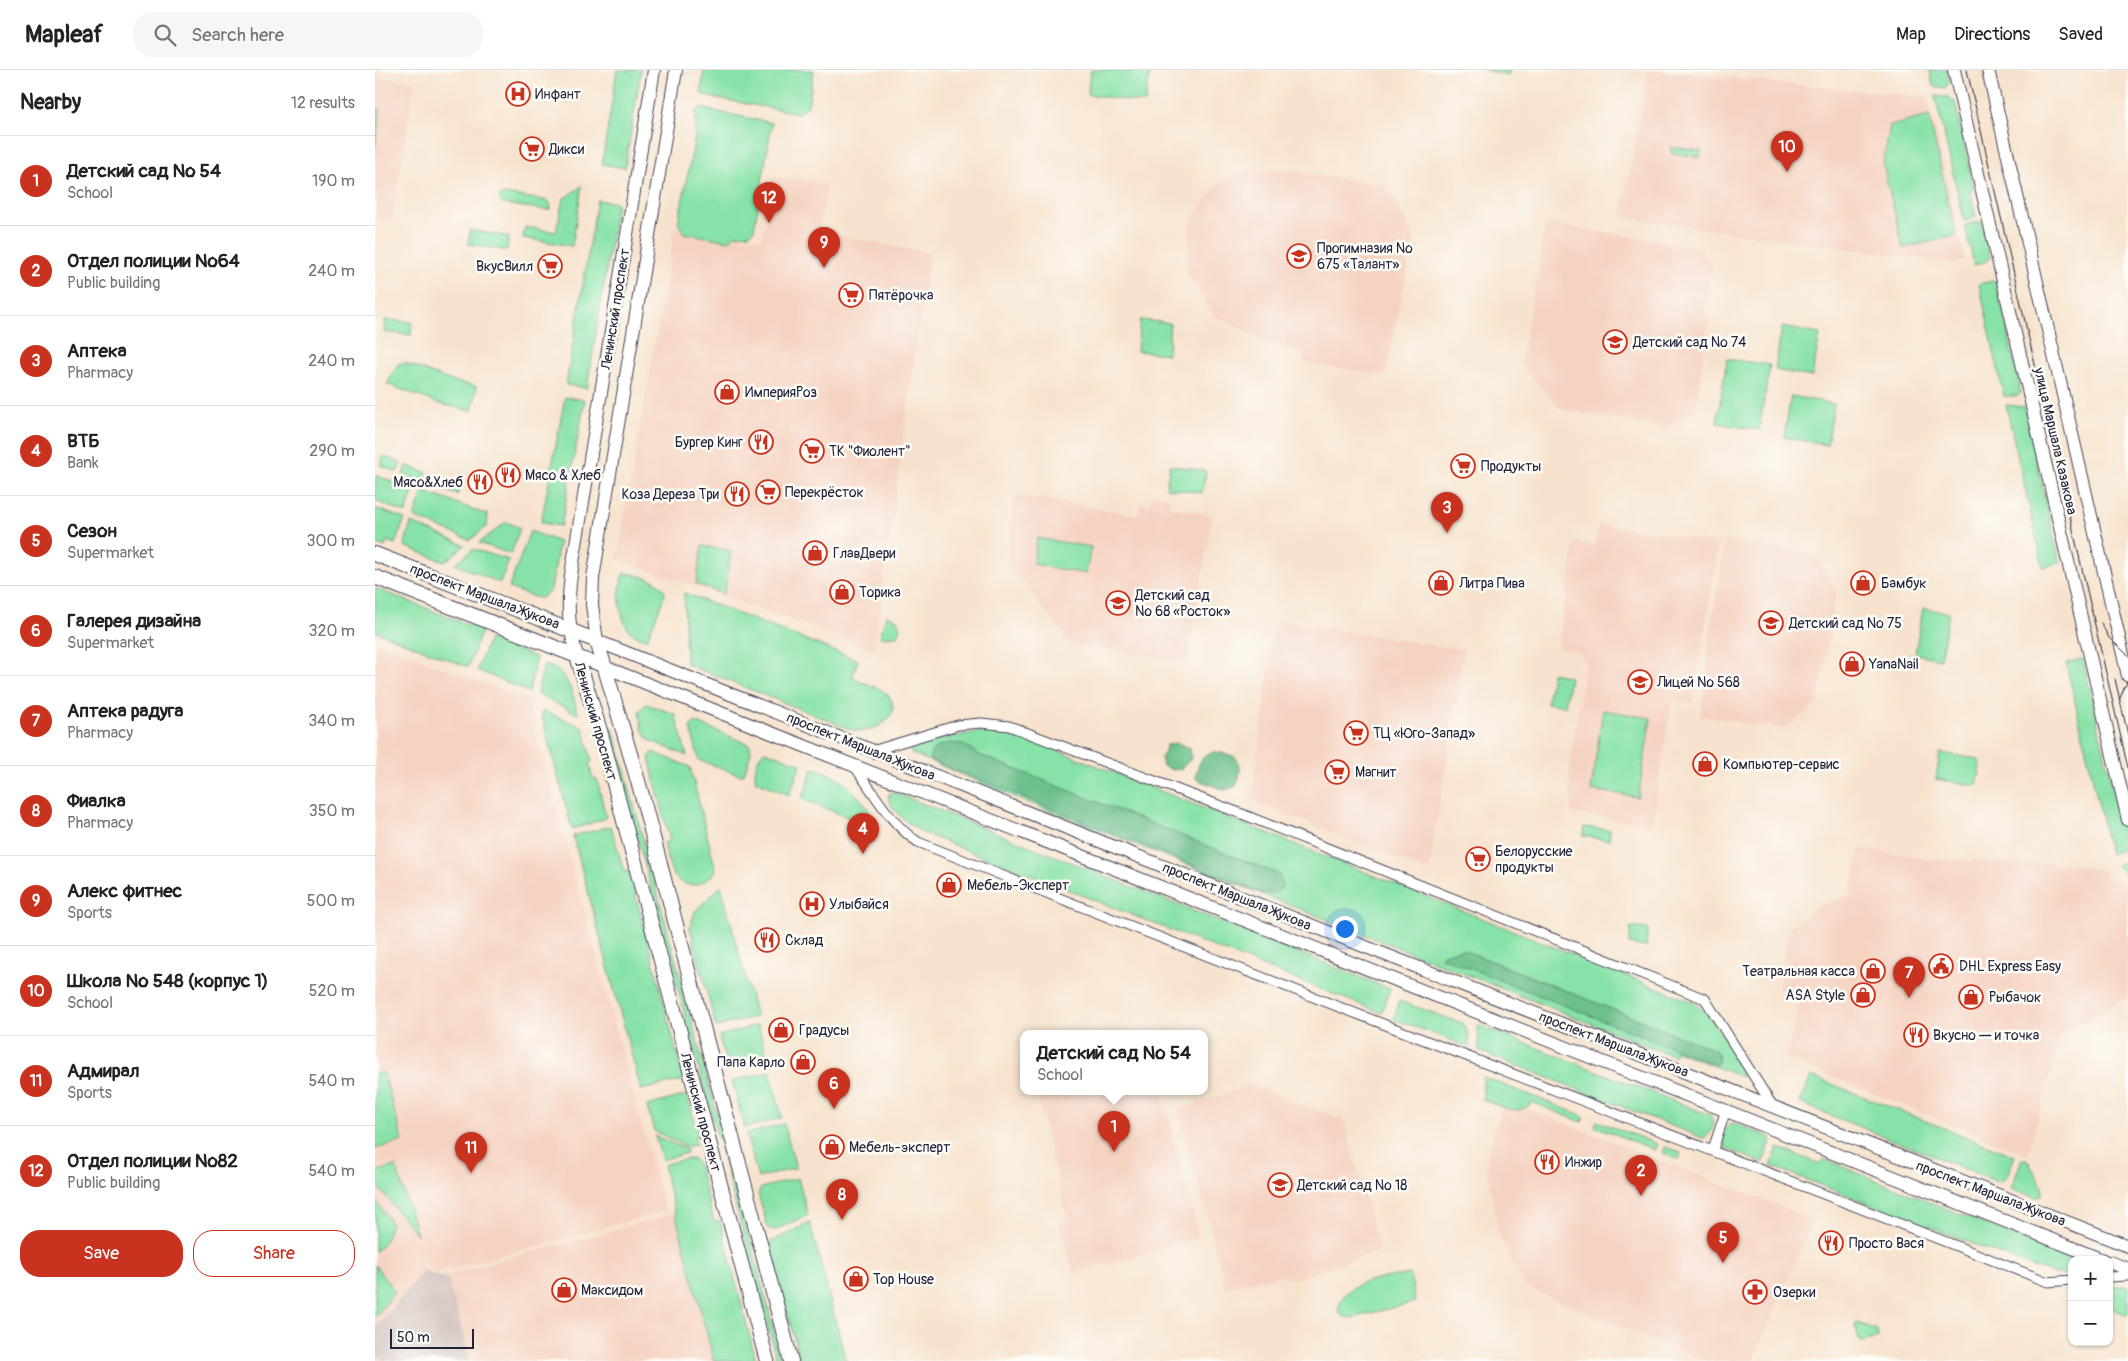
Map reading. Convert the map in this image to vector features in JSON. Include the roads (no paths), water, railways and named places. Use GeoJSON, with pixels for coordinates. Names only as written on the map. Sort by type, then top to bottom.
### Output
{"type":"FeatureCollection","features":[{"type":"Feature","properties":{"kind":"main road","name":"Ленинский проспект"},"geometry":{"type":"LineString","coordinates":[[654,70],[567,607],[569,629],[601,734],[767,1361]]}},
{"type":"Feature","properties":{"kind":"main road","name":"Ленинский проспект"},"geometry":{"type":"LineString","coordinates":[[676,70],[593,578],[592,605],[597,640],[606,667],[791,1361]]}},
{"type":"Feature","properties":{"kind":"main road","name":"улица Маршала Казакова"},"geometry":{"type":"LineString","coordinates":[[1954,70],[2128,820]]}},
{"type":"Feature","properties":{"kind":"main road","name":"улица Маршала Казакова"},"geometry":{"type":"LineString","coordinates":[[1988,70],[2128,676]]}},
{"type":"Feature","properties":{"kind":"main road","name":"проспект Маршала Жукова"},"geometry":{"type":"LineString","coordinates":[[375,554],[597,640],[872,751],[2128,1246]]}},
{"type":"Feature","properties":{"kind":"main road","name":"проспект Маршала Жукова"},"geometry":{"type":"LineString","coordinates":[[375,577],[2093,1256]]}},
{"type":"Feature","properties":{"kind":"main road"},"geometry":{"type":"LineString","coordinates":[[2113,1264],[2128,1270]]}},
{"type":"Feature","properties":{"kind":"street"},"geometry":{"type":"LineString","coordinates":[[872,751],[957,726],[981,723],[1009,726],[1255,820],[1705,999],[1772,1106]]}},
{"type":"Feature","properties":{"kind":"street"},"geometry":{"type":"LineString","coordinates":[[855,767],[906,835],[918,842],[1393,1028],[1713,1149],[2048,1282],[2068,1280]]}},
{"type":"Feature","properties":{"kind":"street"},"geometry":{"type":"LineString","coordinates":[[1713,1149],[1727,1110]]}},
{"type":"Feature","properties":{"kind":"street"},"geometry":{"type":"LineString","coordinates":[[2113,1277],[2128,1276]]}},
{"type":"Feature","properties":{"kind":"tram line"},"geometry":{"type":"LineString","coordinates":[[1967,70],[2128,768]]}},
{"type":"Feature","properties":{"kind":"tram line"},"geometry":{"type":"LineString","coordinates":[[2101,623],[2109,638],[2128,655]]}},
{"type":"Feature","properties":{"kind":"tram line"},"geometry":{"type":"LineString","coordinates":[[2115,679],[2128,735]]}},
{"type":"Feature","properties":{"kind":"tram line"},"geometry":{"type":"LineString","coordinates":[[2119,700],[2128,680]]}},
{"type":"Feature","properties":{"kind":"place","name":"Инфант"},"geometry":{"type":"Point","coordinates":[518,94]}},
{"type":"Feature","properties":{"kind":"place","name":"Дикси"},"geometry":{"type":"Point","coordinates":[532,149]}},
{"type":"Feature","properties":{"kind":"place","name":"Школа № 548 (корпус 1)"},"geometry":{"type":"Point","coordinates":[1787,172]}},
{"type":"Feature","properties":{"kind":"place","name":"Отдел полиции №82"},"geometry":{"type":"Point","coordinates":[769,223]}},
{"type":"Feature","properties":{"kind":"place","name":"Прогимназия № 675 «Талант»"},"geometry":{"type":"Point","coordinates":[1299,256]}},
{"type":"Feature","properties":{"kind":"place","name":"ВкусВилл"},"geometry":{"type":"Point","coordinates":[550,266]}},
{"type":"Feature","properties":{"kind":"place","name":"Алекс фитнес"},"geometry":{"type":"Point","coordinates":[824,268]}},
{"type":"Feature","properties":{"kind":"place","name":"Пятёрочка"},"geometry":{"type":"Point","coordinates":[851,295]}},
{"type":"Feature","properties":{"kind":"place","name":"Детский сад № 74"},"geometry":{"type":"Point","coordinates":[1615,342]}},
{"type":"Feature","properties":{"kind":"place","name":"ИмперияРоз"},"geometry":{"type":"Point","coordinates":[727,392]}},
{"type":"Feature","properties":{"kind":"place","name":"Бургер Кинг"},"geometry":{"type":"Point","coordinates":[761,442]}},
{"type":"Feature","properties":{"kind":"place","name":"ТК \"Фиолент\""},"geometry":{"type":"Point","coordinates":[812,451]}},
{"type":"Feature","properties":{"kind":"place","name":"Продукты"},"geometry":{"type":"Point","coordinates":[1463,466]}},
{"type":"Feature","properties":{"kind":"place","name":"Мясо & Хлеб"},"geometry":{"type":"Point","coordinates":[508,475]}},
{"type":"Feature","properties":{"kind":"place","name":"Мясо&Хлеб"},"geometry":{"type":"Point","coordinates":[480,482]}},
{"type":"Feature","properties":{"kind":"place","name":"Перекрёсток"},"geometry":{"type":"Point","coordinates":[768,492]}},
{"type":"Feature","properties":{"kind":"place","name":"Коза Дереза Три"},"geometry":{"type":"Point","coordinates":[737,494]}},
{"type":"Feature","properties":{"kind":"place","name":"Аптека"},"geometry":{"type":"Point","coordinates":[1447,533]}},
{"type":"Feature","properties":{"kind":"place","name":"ГлавДвери"},"geometry":{"type":"Point","coordinates":[815,553]}},
{"type":"Feature","properties":{"kind":"place","name":"Литра Пива"},"geometry":{"type":"Point","coordinates":[1441,583]}},
{"type":"Feature","properties":{"kind":"place","name":"Бамбук"},"geometry":{"type":"Point","coordinates":[1863,583]}},
{"type":"Feature","properties":{"kind":"place","name":"Торика"},"geometry":{"type":"Point","coordinates":[842,592]}},
{"type":"Feature","properties":{"kind":"place","name":"Детский сад № 68 «Росток»"},"geometry":{"type":"Point","coordinates":[1118,603]}},
{"type":"Feature","properties":{"kind":"place","name":"Детский сад № 75"},"geometry":{"type":"Point","coordinates":[1771,623]}},
{"type":"Feature","properties":{"kind":"place","name":"YanaNail"},"geometry":{"type":"Point","coordinates":[1852,664]}},
{"type":"Feature","properties":{"kind":"place","name":"Лицей № 568"},"geometry":{"type":"Point","coordinates":[1640,682]}},
{"type":"Feature","properties":{"kind":"place","name":"ТЦ «Юго-Запад»"},"geometry":{"type":"Point","coordinates":[1356,733]}},
{"type":"Feature","properties":{"kind":"place","name":"Компьютер-сервис"},"geometry":{"type":"Point","coordinates":[1705,764]}},
{"type":"Feature","properties":{"kind":"place","name":"Магнит"},"geometry":{"type":"Point","coordinates":[1337,772]}},
{"type":"Feature","properties":{"kind":"place","name":"ВТБ"},"geometry":{"type":"Point","coordinates":[863,854]}},
{"type":"Feature","properties":{"kind":"place","name":"Белорусские продукты"},"geometry":{"type":"Point","coordinates":[1478,859]}},
{"type":"Feature","properties":{"kind":"place","name":"Мебель-Эксперт"},"geometry":{"type":"Point","coordinates":[949,885]}},
{"type":"Feature","properties":{"kind":"place","name":"Улыбайся"},"geometry":{"type":"Point","coordinates":[812,904]}},
{"type":"Feature","properties":{"kind":"place","name":"Склад"},"geometry":{"type":"Point","coordinates":[767,940]}},
{"type":"Feature","properties":{"kind":"place","name":"DHL Express Easy"},"geometry":{"type":"Point","coordinates":[1941,966]}},
{"type":"Feature","properties":{"kind":"place","name":"Театральная касса"},"geometry":{"type":"Point","coordinates":[1873,971]}},
{"type":"Feature","properties":{"kind":"place","name":"ASA Style"},"geometry":{"type":"Point","coordinates":[1863,995]}},
{"type":"Feature","properties":{"kind":"place","name":"Рыбачок"},"geometry":{"type":"Point","coordinates":[1971,997]}},
{"type":"Feature","properties":{"kind":"place","name":"Аптека радуга"},"geometry":{"type":"Point","coordinates":[1909,998]}},
{"type":"Feature","properties":{"kind":"place","name":"Градусы"},"geometry":{"type":"Point","coordinates":[781,1030]}},
{"type":"Feature","properties":{"kind":"place","name":"Вкусно — и точка"},"geometry":{"type":"Point","coordinates":[1916,1035]}},
{"type":"Feature","properties":{"kind":"place","name":"Папа Карло"},"geometry":{"type":"Point","coordinates":[803,1062]}},
{"type":"Feature","properties":{"kind":"place","name":"Галерея дизайна"},"geometry":{"type":"Point","coordinates":[834,1109]}},
{"type":"Feature","properties":{"kind":"place","name":"Мебель-эксперт"},"geometry":{"type":"Point","coordinates":[832,1147]}},
{"type":"Feature","properties":{"kind":"place","name":"Детский сад № 54"},"geometry":{"type":"Point","coordinates":[1114,1152]}},
{"type":"Feature","properties":{"kind":"place","name":"Инжир"},"geometry":{"type":"Point","coordinates":[1547,1162]}},
{"type":"Feature","properties":{"kind":"place","name":"Адмирал"},"geometry":{"type":"Point","coordinates":[471,1173]}},
{"type":"Feature","properties":{"kind":"place","name":"Детский сад № 18"},"geometry":{"type":"Point","coordinates":[1280,1185]}},
{"type":"Feature","properties":{"kind":"place","name":"Отдел полиции №64"},"geometry":{"type":"Point","coordinates":[1641,1196]}},
{"type":"Feature","properties":{"kind":"place","name":"Фиалка"},"geometry":{"type":"Point","coordinates":[842,1220]}},
{"type":"Feature","properties":{"kind":"place","name":"Просто Вася"},"geometry":{"type":"Point","coordinates":[1831,1243]}},
{"type":"Feature","properties":{"kind":"place","name":"Сезон"},"geometry":{"type":"Point","coordinates":[1723,1263]}},
{"type":"Feature","properties":{"kind":"place","name":"Top House"},"geometry":{"type":"Point","coordinates":[856,1279]}},
{"type":"Feature","properties":{"kind":"place","name":"Максидом"},"geometry":{"type":"Point","coordinates":[564,1290]}},
{"type":"Feature","properties":{"kind":"place","name":"Озерки"},"geometry":{"type":"Point","coordinates":[1755,1292]}}]}
